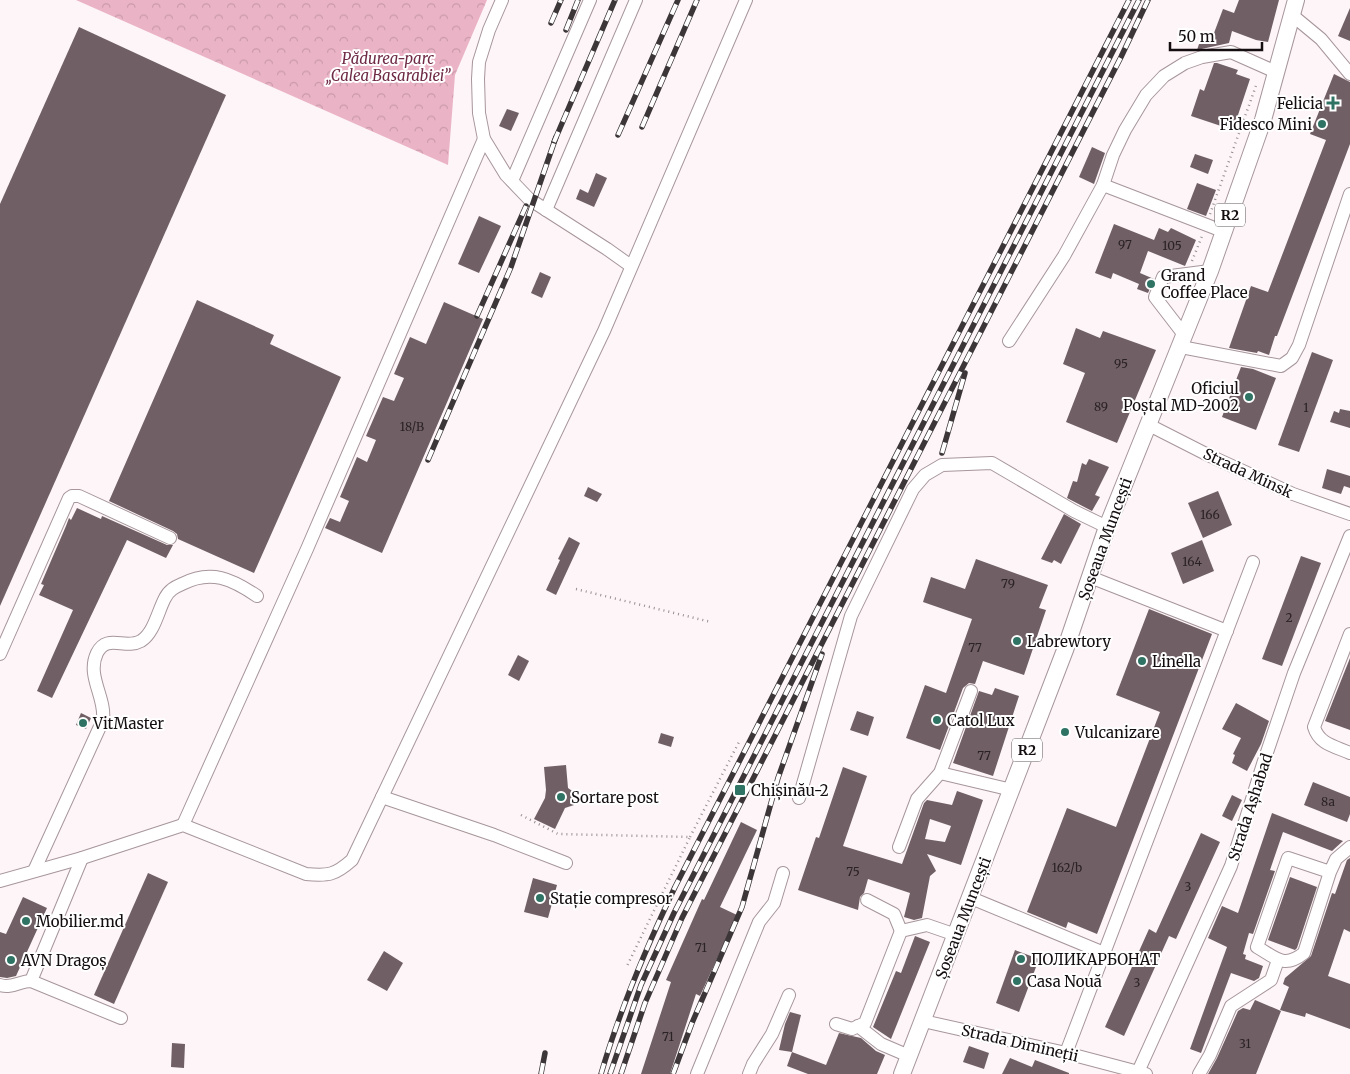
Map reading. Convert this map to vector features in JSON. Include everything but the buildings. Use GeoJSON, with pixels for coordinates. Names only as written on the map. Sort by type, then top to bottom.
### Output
{"type":"FeatureCollection","features":[{"type":"Feature","properties":{"kind":"main road","name":"Șoseaua Muncești"},"geometry":{"type":"LineString","coordinates":[[902,1074],[1012,790],[1107,527],[1183,342],[1225,232],[1263,120],[1270,68],[1294,8]]}},
{"type":"Feature","properties":{"kind":"street"},"geometry":{"type":"LineString","coordinates":[[502,0],[489,30],[479,62],[479,113],[484,138],[490,150],[512,181],[529,199],[631,266]]}},
{"type":"Feature","properties":{"kind":"street"},"geometry":{"type":"LineString","coordinates":[[512,181],[590,0]]}},
{"type":"Feature","properties":{"kind":"street"},"geometry":{"type":"LineString","coordinates":[[546,210],[636,0]]}},
{"type":"Feature","properties":{"kind":"street"},"geometry":{"type":"LineString","coordinates":[[0,881],[82,858],[183,825],[306,874],[323,875],[338,872],[352,860],[604,331],[746,0]]}},
{"type":"Feature","properties":{"kind":"street"},"geometry":{"type":"LineString","coordinates":[[1294,8],[1350,74]]}},
{"type":"Feature","properties":{"kind":"street"},"geometry":{"type":"LineString","coordinates":[[1009,342],[1064,256],[1103,185],[1113,155],[1125,130],[1146,96],[1164,76],[1185,63],[1232,52],[1270,68]]}},
{"type":"Feature","properties":{"kind":"street"},"geometry":{"type":"LineString","coordinates":[[183,825],[307,549],[484,138]]}},
{"type":"Feature","properties":{"kind":"street"},"geometry":{"type":"LineString","coordinates":[[1103,185],[1225,232]]}},
{"type":"Feature","properties":{"kind":"street"},"geometry":{"type":"LineString","coordinates":[[1210,271],[1163,277],[1155,297],[1183,342],[1281,366],[1292,358],[1299,345],[1350,194]]}},
{"type":"Feature","properties":{"kind":"street","name":"Strada Minsk"},"geometry":{"type":"LineString","coordinates":[[1148,425],[1293,494],[1350,514]]}},
{"type":"Feature","properties":{"kind":"street"},"geometry":{"type":"LineString","coordinates":[[799,798],[851,616],[913,489],[925,475],[942,465],[992,463],[1066,506],[1107,527]]}},
{"type":"Feature","properties":{"kind":"street"},"geometry":{"type":"LineString","coordinates":[[0,654],[69,498],[79,496],[170,538]]}},
{"type":"Feature","properties":{"kind":"street","name":"Strada Așhabad"},"geometry":{"type":"LineString","coordinates":[[1142,1073],[1232,866],[1263,764],[1294,673],[1350,536]]}},
{"type":"Feature","properties":{"kind":"street"},"geometry":{"type":"LineString","coordinates":[[1066,1053],[1253,562]]}},
{"type":"Feature","properties":{"kind":"street"},"geometry":{"type":"LineString","coordinates":[[34,871],[103,720],[104,710],[94,675],[94,663],[101,646],[109,642],[131,644],[147,636],[169,591],[190,580],[212,576],[244,588],[257,596]]}},
{"type":"Feature","properties":{"kind":"street"},"geometry":{"type":"LineString","coordinates":[[1090,576],[1227,631]]}},
{"type":"Feature","properties":{"kind":"street"},"geometry":{"type":"LineString","coordinates":[[1350,634],[1314,727],[1316,736],[1322,741],[1350,753]]}},
{"type":"Feature","properties":{"kind":"street"},"geometry":{"type":"LineString","coordinates":[[899,847],[917,799],[940,772],[971,691]]}},
{"type":"Feature","properties":{"kind":"street"},"geometry":{"type":"LineString","coordinates":[[940,772],[1012,790]]}},
{"type":"Feature","properties":{"kind":"street"},"geometry":{"type":"LineString","coordinates":[[382,797],[502,838],[566,863]]}},
{"type":"Feature","properties":{"kind":"street"},"geometry":{"type":"LineString","coordinates":[[1330,872],[1288,858],[1257,947],[1278,960],[1288,962],[1297,959],[1304,952],[1330,872],[1336,860],[1350,847]]}},
{"type":"Feature","properties":{"kind":"street"},"geometry":{"type":"LineString","coordinates":[[31,981],[82,858]]}},
{"type":"Feature","properties":{"kind":"street"},"geometry":{"type":"LineString","coordinates":[[697,1074],[759,922],[774,903],[783,873]]}},
{"type":"Feature","properties":{"kind":"street"},"geometry":{"type":"LineString","coordinates":[[971,898],[1104,953]]}},
{"type":"Feature","properties":{"kind":"street"},"geometry":{"type":"LineString","coordinates":[[836,1024],[852,1029],[865,1023],[901,931],[894,914],[867,900]]}},
{"type":"Feature","properties":{"kind":"street"},"geometry":{"type":"LineString","coordinates":[[901,931],[926,926],[956,936]]}},
{"type":"Feature","properties":{"kind":"street"},"geometry":{"type":"LineString","coordinates":[[1199,1074],[1210,1055],[1231,1006],[1271,980],[1278,960]]}},
{"type":"Feature","properties":{"kind":"street"},"geometry":{"type":"LineString","coordinates":[[0,985],[9,986],[31,981],[121,1018]]}},
{"type":"Feature","properties":{"kind":"street"},"geometry":{"type":"LineString","coordinates":[[748,1074],[752,1064],[772,1034],[789,995]]}},
{"type":"Feature","properties":{"kind":"street","name":"Strada Dimineții"},"geometry":{"type":"LineString","coordinates":[[923,1021],[1066,1053],[1142,1073]]}},
{"type":"Feature","properties":{"kind":"street"},"geometry":{"type":"LineString","coordinates":[[858,1026],[882,1044],[909,1056]]}},
{"type":"Feature","properties":{"kind":"path"},"geometry":{"type":"LineString","coordinates":[[1187,274],[1270,68]]}},
{"type":"Feature","properties":{"kind":"path"},"geometry":{"type":"LineString","coordinates":[[576,589],[711,622]]}},
{"type":"Feature","properties":{"kind":"path"},"geometry":{"type":"LineString","coordinates":[[626,968],[740,740]]}},
{"type":"Feature","properties":{"kind":"path"},"geometry":{"type":"LineString","coordinates":[[521,814],[558,834],[690,837]]}},
{"type":"Feature","properties":{"kind":"green space","name":"Pădurea-parc „Calea Basarabiei”"},"geometry":{"type":"Polygon","coordinates":[[[76,0],[487,0],[455,75],[448,165],[76,0]]]}},
{"type":"Feature","properties":{"kind":"railway"},"geometry":{"type":"LineString","coordinates":[[551,23],[561,0]]}},
{"type":"Feature","properties":{"kind":"railway"},"geometry":{"type":"LineString","coordinates":[[566,30],[578,0]]}},
{"type":"Feature","properties":{"kind":"railway"},"geometry":{"type":"LineString","coordinates":[[554,142],[615,0]]}},
{"type":"Feature","properties":{"kind":"railway"},"geometry":{"type":"LineString","coordinates":[[618,135],[678,0]]}},
{"type":"Feature","properties":{"kind":"railway"},"geometry":{"type":"LineString","coordinates":[[642,127],[697,0]]}},
{"type":"Feature","properties":{"kind":"railway"},"geometry":{"type":"LineString","coordinates":[[601,1074],[616,1026],[634,979],[675,887],[1129,0]]}},
{"type":"Feature","properties":{"kind":"railway"},"geometry":{"type":"LineString","coordinates":[[610,1074],[641,985],[674,913],[1139,0]]}},
{"type":"Feature","properties":{"kind":"railway"},"geometry":{"type":"LineString","coordinates":[[621,1074],[645,1003],[682,918],[1121,57],[1148,0]]}},
{"type":"Feature","properties":{"kind":"railway"},"geometry":{"type":"LineString","coordinates":[[428,460],[511,267],[556,137]]}},
{"type":"Feature","properties":{"kind":"railway"},"geometry":{"type":"LineString","coordinates":[[477,316],[526,206]]}},
{"type":"Feature","properties":{"kind":"railway"},"geometry":{"type":"LineString","coordinates":[[942,453],[965,373]]}},
{"type":"Feature","properties":{"kind":"railway"},"geometry":{"type":"LineString","coordinates":[[673,1074],[692,1023],[742,907],[778,778],[822,654]]}},
{"type":"Feature","properties":{"kind":"railway"},"geometry":{"type":"LineString","coordinates":[[541,1074],[545,1053]]}},
{"type":"Feature","properties":{"kind":"place","name":"Felicia"},"geometry":{"type":"Point","coordinates":[1333,103]}},
{"type":"Feature","properties":{"kind":"place","name":"Fidesco Mini"},"geometry":{"type":"Point","coordinates":[1322,124]}},
{"type":"Feature","properties":{"kind":"place","name":"Grand Coffee Place"},"geometry":{"type":"Point","coordinates":[1151,284]}},
{"type":"Feature","properties":{"kind":"place","name":"Oficiul Poștal MD-2002"},"geometry":{"type":"Point","coordinates":[1249,397]}},
{"type":"Feature","properties":{"kind":"place","name":"Labrewtory"},"geometry":{"type":"Point","coordinates":[1017,641]}},
{"type":"Feature","properties":{"kind":"place","name":"Linella"},"geometry":{"type":"Point","coordinates":[1142,661]}},
{"type":"Feature","properties":{"kind":"place","name":"Catol Lux"},"geometry":{"type":"Point","coordinates":[937,720]}},
{"type":"Feature","properties":{"kind":"place","name":"VitMaster"},"geometry":{"type":"Point","coordinates":[83,723]}},
{"type":"Feature","properties":{"kind":"place","name":"Vulcanizare"},"geometry":{"type":"Point","coordinates":[1065,732]}},
{"type":"Feature","properties":{"kind":"place","name":"Chișinău-2"},"geometry":{"type":"Point","coordinates":[740,790]}},
{"type":"Feature","properties":{"kind":"place","name":"Sortare post"},"geometry":{"type":"Point","coordinates":[561,797]}},
{"type":"Feature","properties":{"kind":"place","name":"Stație compresor"},"geometry":{"type":"Point","coordinates":[540,898]}},
{"type":"Feature","properties":{"kind":"place","name":"Mobilier.md"},"geometry":{"type":"Point","coordinates":[26,921]}},
{"type":"Feature","properties":{"kind":"place","name":"ПОЛИКАРБОНАТ"},"geometry":{"type":"Point","coordinates":[1021,959]}},
{"type":"Feature","properties":{"kind":"place","name":"AVN Dragoș"},"geometry":{"type":"Point","coordinates":[11,960]}},
{"type":"Feature","properties":{"kind":"place","name":"Casa Nouă"},"geometry":{"type":"Point","coordinates":[1017,981]}}]}
